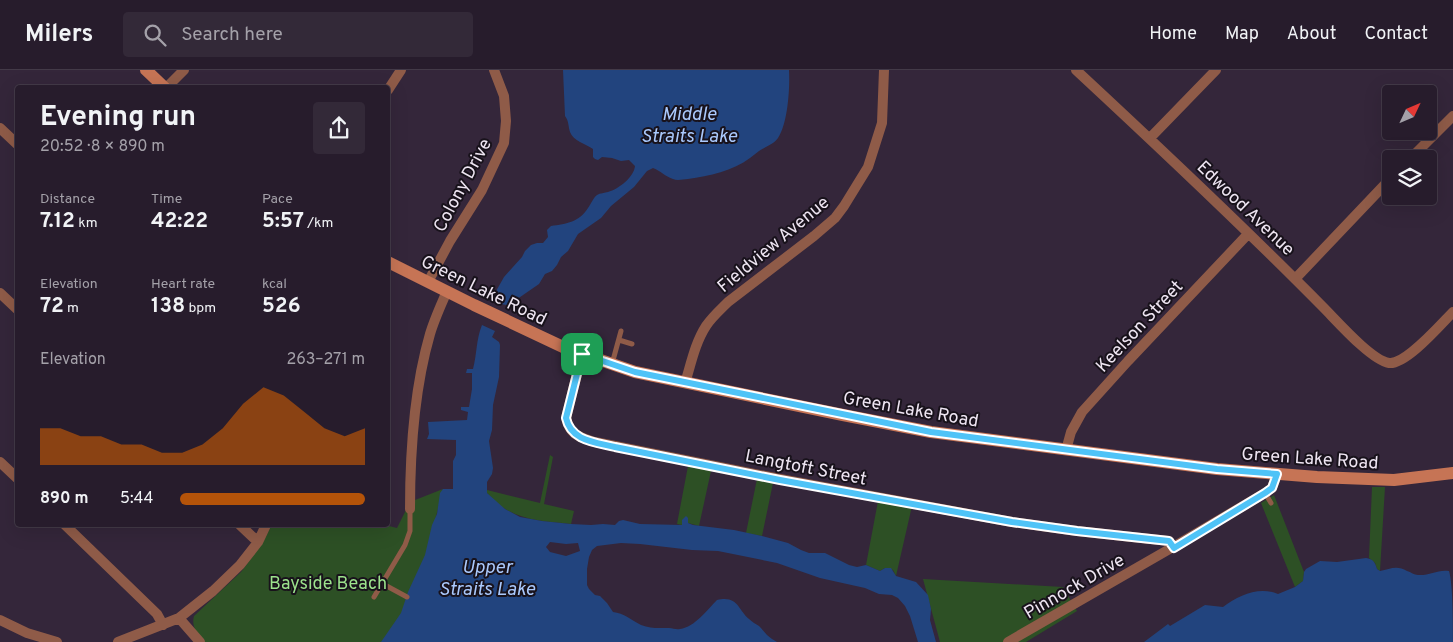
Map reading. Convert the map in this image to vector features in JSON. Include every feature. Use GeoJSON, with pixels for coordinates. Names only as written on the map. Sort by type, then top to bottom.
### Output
{"type":"FeatureCollection","features":[{"type":"Feature","properties":{"kind":"street"},"geometry":{"type":"LineString","coordinates":[[146,70],[163,85]]}},
{"type":"Feature","properties":{"kind":"street"},"geometry":{"type":"LineString","coordinates":[[169,85],[184,70]]}},
{"type":"Feature","properties":{"kind":"street"},"geometry":{"type":"LineString","coordinates":[[390,87],[401,70]]}},
{"type":"Feature","properties":{"kind":"street","name":"Colony Drive"},"geometry":{"type":"LineString","coordinates":[[428,282],[450,241],[482,190],[504,143],[506,122],[504,96],[494,70]]}},
{"type":"Feature","properties":{"kind":"street","name":"Fieldview Avenue"},"geometry":{"type":"LineString","coordinates":[[685,382],[696,348],[706,327],[717,313],[728,302],[835,218],[852,196],[868,167],[882,123],[884,70]]}},
{"type":"Feature","properties":{"kind":"street","name":"Edwood Avenue"},"geometry":{"type":"LineString","coordinates":[[1076,70],[1150,138],[1356,340],[1381,360],[1395,363],[1407,357],[1453,312]]}},
{"type":"Feature","properties":{"kind":"street"},"geometry":{"type":"LineString","coordinates":[[1150,138],[1216,70]]}},
{"type":"Feature","properties":{"kind":"street"},"geometry":{"type":"LineString","coordinates":[[1419,150],[1453,116]]}},
{"type":"Feature","properties":{"kind":"street"},"geometry":{"type":"LineString","coordinates":[[0,128],[15,142]]}},
{"type":"Feature","properties":{"kind":"street"},"geometry":{"type":"LineString","coordinates":[[1295,279],[1382,187]]}},
{"type":"Feature","properties":{"kind":"street","name":"Keelson Street"},"geometry":{"type":"LineString","coordinates":[[1066,450],[1071,432],[1082,412],[1248,234]]}},
{"type":"Feature","properties":{"kind":"street","name":"Green Lake Road"},"geometry":{"type":"LineString","coordinates":[[390,263],[527,330],[582,354],[635,372],[931,432],[1217,469],[1277,474],[1394,480],[1453,473]]}},
{"type":"Feature","properties":{"kind":"street"},"geometry":{"type":"LineString","coordinates":[[410,509],[412,449],[423,362],[430,333],[447,292]]}},
{"type":"Feature","properties":{"kind":"street"},"geometry":{"type":"LineString","coordinates":[[0,293],[15,307]]}},
{"type":"Feature","properties":{"kind":"street","name":"Langtoft Street"},"geometry":{"type":"LineString","coordinates":[[582,354],[566,418],[572,432],[577,436],[595,442],[780,480],[1012,522],[1169,541],[1174,548]]}},
{"type":"Feature","properties":{"kind":"street"},"geometry":{"type":"LineString","coordinates":[[0,462],[15,476]]}},
{"type":"Feature","properties":{"kind":"street","name":"Pinnock Drive"},"geometry":{"type":"LineString","coordinates":[[1008,642],[1174,548],[1265,493],[1272,488],[1277,474]]}},
{"type":"Feature","properties":{"kind":"street"},"geometry":{"type":"LineString","coordinates":[[67,527],[157,614],[163,625]]}},
{"type":"Feature","properties":{"kind":"street"},"geometry":{"type":"LineString","coordinates":[[242,527],[258,542]]}},
{"type":"Feature","properties":{"kind":"street"},"geometry":{"type":"LineString","coordinates":[[118,642],[179,618],[214,591],[240,565],[258,542],[265,527]]}},
{"type":"Feature","properties":{"kind":"street"},"geometry":{"type":"LineString","coordinates":[[179,618],[200,642]]}},
{"type":"Feature","properties":{"kind":"street"},"geometry":{"type":"LineString","coordinates":[[0,620],[27,633],[56,642]]}},
{"type":"Feature","properties":{"kind":"lane"},"geometry":{"type":"LineString","coordinates":[[612,364],[621,331]]}},
{"type":"Feature","properties":{"kind":"lane"},"geometry":{"type":"LineString","coordinates":[[619,340],[632,344]]}},
{"type":"Feature","properties":{"kind":"lane"},"geometry":{"type":"LineString","coordinates":[[1265,493],[1272,503]]}},
{"type":"Feature","properties":{"kind":"lane"},"geometry":{"type":"LineString","coordinates":[[374,597],[405,545],[410,531],[410,509]]}},
{"type":"Feature","properties":{"kind":"lane"},"geometry":{"type":"LineString","coordinates":[[383,584],[407,597]]}},
{"type":"Feature","properties":{"kind":"green space"},"geometry":{"type":"Polygon","coordinates":[[[550,455],[553,457],[544,504],[574,511],[571,524],[525,518],[505,509],[487,493],[487,490],[540,503],[550,455]]]}},
{"type":"Feature","properties":{"kind":"green space"},"geometry":{"type":"Polygon","coordinates":[[[688,466],[711,471],[699,526],[688,523],[677,524],[688,466]]]}},
{"type":"Feature","properties":{"kind":"green space"},"geometry":{"type":"Polygon","coordinates":[[[757,479],[773,483],[762,536],[746,533],[757,479]]]}},
{"type":"Feature","properties":{"kind":"green space"},"geometry":{"type":"Polygon","coordinates":[[[1372,487],[1385,487],[1380,571],[1369,558],[1372,487]]]}},
{"type":"Feature","properties":{"kind":"green space","name":"Bayside Beach"},"geometry":{"type":"Polygon","coordinates":[[[443,489],[423,568],[395,642],[204,642],[197,633],[193,623],[194,616],[241,572],[271,527],[390,526],[397,528],[410,502],[443,489]]]}},
{"type":"Feature","properties":{"kind":"green space"},"geometry":{"type":"Polygon","coordinates":[[[1274,495],[1304,572],[1303,581],[1295,587],[1261,503],[1274,495]]]}},
{"type":"Feature","properties":{"kind":"green space"},"geometry":{"type":"Polygon","coordinates":[[[878,501],[912,506],[896,576],[893,570],[885,568],[880,571],[866,565],[878,501]]]}},
{"type":"Feature","properties":{"kind":"green space"},"geometry":{"type":"Polygon","coordinates":[[[923,579],[1063,587],[1077,611],[1026,642],[940,642],[923,579]]]}},
{"type":"Feature","properties":{"kind":"water","name":"Middle Straits Lake"},"geometry":{"type":"Polygon","coordinates":[[[563,70],[789,70],[789,95],[784,124],[778,138],[772,144],[743,163],[728,170],[679,180],[670,178],[653,168],[647,171],[634,187],[611,206],[601,218],[578,234],[568,251],[561,257],[552,271],[545,274],[539,284],[510,304],[500,304],[494,296],[495,293],[504,277],[531,245],[543,243],[548,237],[547,230],[551,226],[577,219],[584,213],[597,195],[621,185],[634,170],[635,166],[629,160],[621,161],[602,157],[598,160],[595,159],[593,157],[593,149],[572,135],[565,116],[563,70]]]}},
{"type":"Feature","properties":{"kind":"water","name":"Upper Straits Lake"},"geometry":{"type":"Polygon","coordinates":[[[482,325],[495,331],[492,337],[500,345],[499,377],[493,405],[492,430],[489,441],[493,468],[487,482],[487,493],[505,509],[520,517],[542,521],[591,525],[615,525],[623,520],[640,524],[682,525],[682,520],[686,516],[688,523],[693,525],[734,530],[762,536],[788,543],[809,553],[825,553],[849,565],[857,567],[866,565],[880,571],[885,568],[891,568],[896,576],[916,582],[928,595],[931,609],[930,620],[936,642],[918,642],[905,606],[898,598],[892,595],[879,594],[865,588],[820,578],[777,563],[718,551],[621,543],[597,546],[592,550],[587,569],[587,585],[589,589],[595,595],[600,596],[613,612],[652,628],[679,629],[696,622],[717,600],[724,599],[737,604],[749,619],[777,642],[381,642],[401,613],[408,592],[425,555],[432,525],[437,514],[440,493],[443,489],[453,489],[453,461],[456,455],[456,440],[427,439],[429,434],[428,422],[467,420],[468,412],[461,410],[461,407],[469,407],[472,373],[466,373],[467,369],[473,369],[482,325]],[[550,542],[546,547],[550,552],[566,556],[580,551],[578,543],[550,542]]]}},
{"type":"Feature","properties":{"kind":"water"},"geometry":{"type":"Polygon","coordinates":[[[1366,558],[1373,561],[1380,571],[1397,568],[1415,575],[1422,575],[1449,571],[1452,595],[1453,642],[1144,642],[1168,624],[1170,626],[1205,605],[1223,607],[1242,596],[1256,591],[1278,594],[1295,587],[1303,581],[1306,569],[1320,561],[1337,562],[1366,558]]]}},
{"type":"Feature","properties":{"kind":"route"},"geometry":{"type":"LineString","coordinates":[[582,354],[635,372],[931,432],[1217,469],[1277,474],[1272,488],[1174,548],[1169,541],[1012,522],[780,480],[615,447],[577,436],[572,432],[566,418],[582,354]]}}]}
